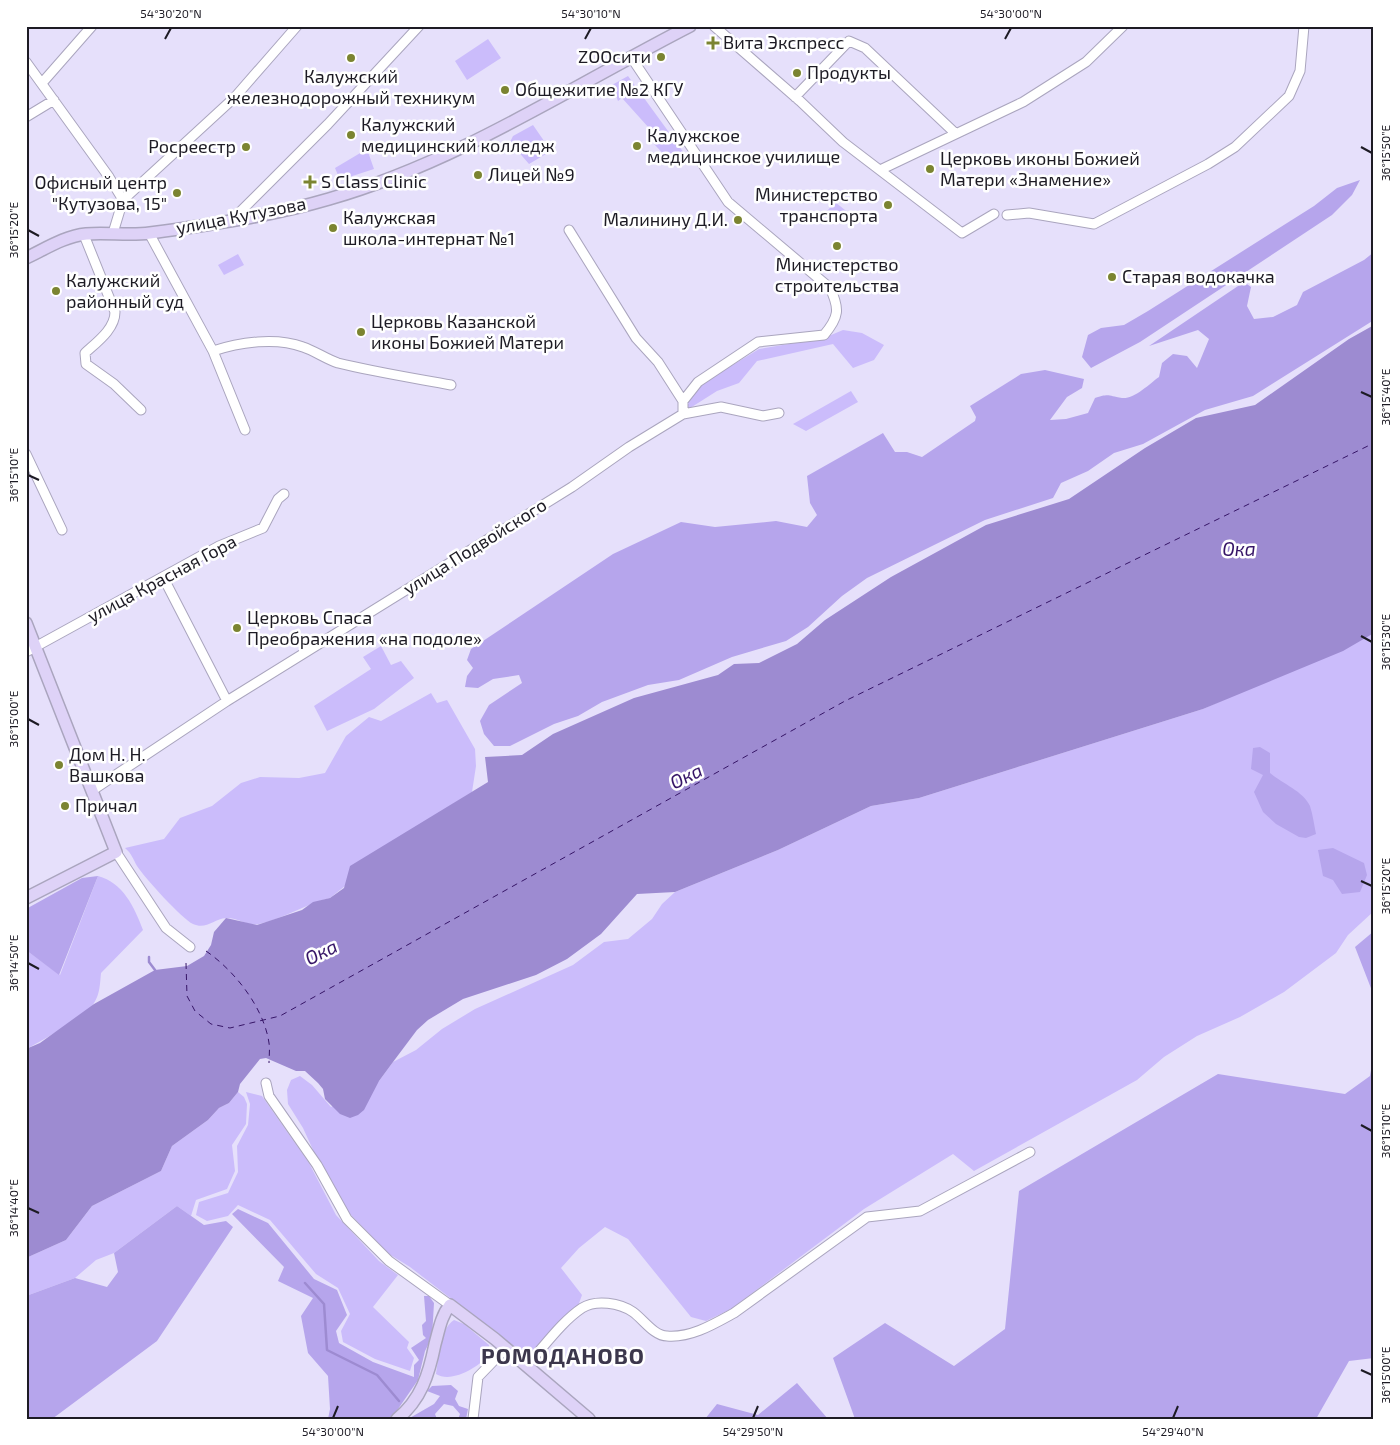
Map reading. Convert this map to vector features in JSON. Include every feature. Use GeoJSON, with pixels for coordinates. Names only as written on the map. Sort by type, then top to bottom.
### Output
{"type":"FeatureCollection","features":[{"type":"Feature","properties":{"kind":"main road","name":"улица Кутузова"},"geometry":{"type":"LineString","coordinates":[[26,258],[69,238],[84,234],[149,233],[233,219],[328,199],[414,170],[490,135],[631,56],[690,26]]}},
{"type":"Feature","properties":{"kind":"main road"},"geometry":{"type":"LineString","coordinates":[[26,623],[31,650],[93,790],[116,852],[26,898]]}},
{"type":"Feature","properties":{"kind":"main road"},"geometry":{"type":"LineString","coordinates":[[397,1419],[412,1405],[421,1391],[433,1355],[440,1323],[450,1305],[506,1348],[589,1419]]}},
{"type":"Feature","properties":{"kind":"street"},"geometry":{"type":"LineString","coordinates":[[42,83],[92,26]]}},
{"type":"Feature","properties":{"kind":"street"},"geometry":{"type":"LineString","coordinates":[[113,233],[123,200],[235,97],[297,26]]}},
{"type":"Feature","properties":{"kind":"street"},"geometry":{"type":"LineString","coordinates":[[233,219],[322,130],[419,26]]}},
{"type":"Feature","properties":{"kind":"street"},"geometry":{"type":"LineString","coordinates":[[714,26],[796,97],[843,142],[962,233],[994,214]]}},
{"type":"Feature","properties":{"kind":"street"},"geometry":{"type":"LineString","coordinates":[[880,170],[1023,102],[1070,74],[1086,62],[1123,26]]}},
{"type":"Feature","properties":{"kind":"street"},"geometry":{"type":"LineString","coordinates":[[1007,215],[1029,213],[1094,224],[1208,164],[1235,147],[1289,96],[1300,71],[1304,26]]}},
{"type":"Feature","properties":{"kind":"street"},"geometry":{"type":"LineString","coordinates":[[796,97],[849,41],[871,54],[956,133]]}},
{"type":"Feature","properties":{"kind":"street"},"geometry":{"type":"LineString","coordinates":[[631,56],[728,202],[830,288],[836,300],[838,314],[824,335],[758,342],[698,382],[683,401]]}},
{"type":"Feature","properties":{"kind":"street"},"geometry":{"type":"LineString","coordinates":[[26,62],[109,177],[123,200]]}},
{"type":"Feature","properties":{"kind":"street"},"geometry":{"type":"LineString","coordinates":[[26,117],[54,100]]}},
{"type":"Feature","properties":{"kind":"street"},"geometry":{"type":"LineString","coordinates":[[568,230],[636,338],[658,362],[683,401],[683,414],[721,407],[764,416],[779,413]]}},
{"type":"Feature","properties":{"kind":"street"},"geometry":{"type":"LineString","coordinates":[[149,233],[213,351],[245,430]]}},
{"type":"Feature","properties":{"kind":"street"},"geometry":{"type":"LineString","coordinates":[[84,234],[115,312],[115,321],[110,328],[85,353],[86,364],[114,384],[141,410]]}},
{"type":"Feature","properties":{"kind":"street"},"geometry":{"type":"LineString","coordinates":[[213,351],[225,347],[272,341],[286,342],[302,346],[336,362],[450,385]]}},
{"type":"Feature","properties":{"kind":"street","name":"улица Подвойского"},"geometry":{"type":"LineString","coordinates":[[93,790],[227,701],[572,487],[629,447],[683,414]]}},
{"type":"Feature","properties":{"kind":"street"},"geometry":{"type":"LineString","coordinates":[[26,454],[62,530]]}},
{"type":"Feature","properties":{"kind":"street","name":"улица Красная Гора"},"geometry":{"type":"LineString","coordinates":[[31,650],[219,546],[263,528],[278,499],[284,494]]}},
{"type":"Feature","properties":{"kind":"street"},"geometry":{"type":"LineString","coordinates":[[163,577],[227,701]]}},
{"type":"Feature","properties":{"kind":"street"},"geometry":{"type":"LineString","coordinates":[[116,852],[166,928],[190,947]]}},
{"type":"Feature","properties":{"kind":"street"},"geometry":{"type":"LineString","coordinates":[[266,1083],[269,1096],[316,1165],[347,1219],[389,1261],[450,1305]]}},
{"type":"Feature","properties":{"kind":"street"},"geometry":{"type":"LineString","coordinates":[[526,1366],[582,1308],[596,1303],[611,1303],[632,1311],[646,1325],[665,1337],[689,1334],[712,1325],[734,1313],[867,1217],[920,1211],[1030,1152]]}},
{"type":"Feature","properties":{"kind":"street"},"geometry":{"type":"LineString","coordinates":[[473,1419],[478,1377],[506,1348]]}},
{"type":"Feature","properties":{"kind":"shaded area"},"geometry":{"type":"Polygon","coordinates":[[[488,39],[501,58],[467,80],[455,61],[488,39]]]}},
{"type":"Feature","properties":{"kind":"shaded area"},"geometry":{"type":"Polygon","coordinates":[[[628,76],[684,153],[671,162],[654,144],[658,138],[622,98],[618,101],[612,85],[628,76]]]}},
{"type":"Feature","properties":{"kind":"shaded area"},"geometry":{"type":"Polygon","coordinates":[[[533,125],[551,151],[529,164],[510,142],[513,136],[533,125]]]}},
{"type":"Feature","properties":{"kind":"shaded area"},"geometry":{"type":"Polygon","coordinates":[[[367,149],[374,169],[340,180],[335,168],[367,149]]]}},
{"type":"Feature","properties":{"kind":"shaded area"},"geometry":{"type":"Polygon","coordinates":[[[1360,180],[1352,195],[1332,215],[1140,342],[1091,368],[1082,357],[1088,335],[1101,328],[1124,325],[1314,206],[1337,188],[1360,180]]]}},
{"type":"Feature","properties":{"kind":"shaded area"},"geometry":{"type":"Polygon","coordinates":[[[835,202],[850,214],[843,222],[828,210],[835,202]]]}},
{"type":"Feature","properties":{"kind":"shaded area"},"geometry":{"type":"Polygon","coordinates":[[[1374,252],[1374,320],[1253,396],[1205,410],[1143,444],[1114,453],[1088,471],[1061,483],[1053,498],[985,520],[867,578],[842,596],[808,627],[786,641],[732,657],[679,680],[648,685],[602,702],[578,716],[554,724],[510,746],[494,746],[484,734],[480,721],[489,705],[522,683],[519,675],[493,679],[478,688],[465,687],[467,676],[473,668],[467,660],[471,649],[613,554],[681,522],[715,527],[776,521],[807,527],[817,515],[810,503],[807,476],[883,433],[895,452],[907,452],[922,457],[975,421],[976,417],[970,406],[1021,374],[1045,370],[1084,379],[1082,388],[1067,397],[1050,420],[1066,419],[1088,413],[1095,398],[1106,395],[1127,398],[1142,390],[1159,377],[1162,363],[1173,354],[1187,356],[1197,368],[1209,339],[1198,330],[1149,346],[1244,282],[1251,287],[1247,306],[1254,319],[1273,317],[1297,305],[1303,292],[1364,260],[1374,252]]]}},
{"type":"Feature","properties":{"kind":"shaded area"},"geometry":{"type":"Polygon","coordinates":[[[238,254],[244,265],[224,275],[218,265],[238,254]]]}},
{"type":"Feature","properties":{"kind":"shaded area"},"geometry":{"type":"Polygon","coordinates":[[[843,330],[862,333],[884,345],[874,360],[853,368],[833,344],[757,361],[739,383],[717,391],[687,410],[687,403],[700,385],[759,349],[824,338],[843,330]]]}},
{"type":"Feature","properties":{"kind":"shaded area"},"geometry":{"type":"Polygon","coordinates":[[[851,391],[858,402],[806,431],[793,424],[851,391]]]}},
{"type":"Feature","properties":{"kind":"shaded area"},"geometry":{"type":"Polygon","coordinates":[[[1374,633],[1374,911],[1348,935],[1336,953],[1284,992],[1240,1017],[1197,1036],[1164,1057],[1137,1080],[974,1171],[953,1154],[864,1209],[731,1309],[706,1321],[691,1317],[628,1239],[605,1227],[579,1248],[561,1268],[582,1295],[578,1306],[535,1352],[523,1354],[410,1267],[389,1254],[350,1214],[325,1176],[303,1128],[288,1104],[287,1090],[291,1080],[300,1076],[312,1085],[331,1107],[379,1081],[393,1062],[416,1050],[442,1029],[475,1009],[573,965],[604,942],[628,939],[652,919],[662,904],[675,892],[778,850],[871,806],[919,798],[1203,709],[1374,633]]]}},
{"type":"Feature","properties":{"kind":"shaded area"},"geometry":{"type":"Polygon","coordinates":[[[381,646],[391,665],[401,661],[414,678],[374,709],[327,731],[314,706],[371,669],[363,657],[381,646]]]}},
{"type":"Feature","properties":{"kind":"shaded area"},"geometry":{"type":"Polygon","coordinates":[[[431,693],[437,703],[447,700],[475,749],[476,766],[472,792],[429,819],[330,898],[255,925],[226,918],[198,926],[188,921],[164,898],[141,872],[131,854],[125,848],[164,839],[180,818],[212,806],[241,783],[260,777],[299,778],[325,773],[346,736],[369,717],[381,721],[431,693]]]}},
{"type":"Feature","properties":{"kind":"shaded area"},"geometry":{"type":"Polygon","coordinates":[[[1260,747],[1270,753],[1270,773],[1298,792],[1307,801],[1311,809],[1316,834],[1306,838],[1299,837],[1276,824],[1263,812],[1254,792],[1263,775],[1251,769],[1253,748],[1260,747]]]}},
{"type":"Feature","properties":{"kind":"shaded area"},"geometry":{"type":"Polygon","coordinates":[[[1333,848],[1364,863],[1367,875],[1360,892],[1342,894],[1333,880],[1323,876],[1318,850],[1333,848]]]}},
{"type":"Feature","properties":{"kind":"shaded area"},"geometry":{"type":"Polygon","coordinates":[[[98,876],[107,879],[121,890],[136,912],[143,930],[101,973],[97,996],[90,1008],[63,1028],[26,1049],[26,950],[60,975],[98,876]]]}},
{"type":"Feature","properties":{"kind":"shaded area"},"geometry":{"type":"Polygon","coordinates":[[[98,876],[59,975],[26,950],[26,909],[82,878],[98,876]]]}},
{"type":"Feature","properties":{"kind":"shaded area"},"geometry":{"type":"Polygon","coordinates":[[[1374,931],[1374,996],[1355,947],[1374,931]]]}},
{"type":"Feature","properties":{"kind":"shaded area"},"geometry":{"type":"Polygon","coordinates":[[[1374,1052],[1374,1358],[1349,1361],[1316,1419],[855,1419],[833,1358],[885,1323],[954,1366],[1005,1329],[1019,1191],[1218,1074],[1345,1094],[1370,1076],[1374,1052]]]}},
{"type":"Feature","properties":{"kind":"shaded area"},"geometry":{"type":"Polygon","coordinates":[[[238,1092],[244,1097],[247,1104],[246,1124],[232,1145],[235,1171],[227,1189],[196,1200],[191,1216],[177,1206],[114,1253],[96,1260],[75,1278],[26,1296],[26,1258],[66,1240],[92,1206],[161,1171],[172,1146],[208,1120],[219,1108],[229,1103],[238,1092]]]}},
{"type":"Feature","properties":{"kind":"shaded area"},"geometry":{"type":"Polygon","coordinates":[[[246,1092],[262,1096],[309,1163],[336,1215],[379,1261],[398,1275],[373,1307],[409,1342],[407,1348],[414,1358],[410,1371],[375,1359],[343,1342],[341,1331],[350,1314],[338,1288],[316,1274],[270,1220],[238,1205],[228,1216],[207,1221],[196,1215],[199,1202],[228,1193],[238,1172],[237,1146],[248,1125],[250,1104],[246,1092]]]}},
{"type":"Feature","properties":{"kind":"shaded area"},"geometry":{"type":"Polygon","coordinates":[[[177,1206],[204,1225],[226,1221],[233,1227],[157,1341],[52,1419],[26,1419],[26,1296],[75,1278],[107,1287],[118,1272],[114,1253],[177,1206]]]}},
{"type":"Feature","properties":{"kind":"shaded area"},"geometry":{"type":"Polygon","coordinates":[[[238,1209],[268,1223],[314,1279],[337,1290],[347,1315],[336,1331],[339,1343],[373,1362],[414,1377],[414,1365],[419,1360],[411,1348],[426,1338],[423,1335],[422,1325],[426,1321],[424,1296],[429,1296],[434,1303],[432,1337],[425,1351],[418,1380],[396,1412],[388,1419],[328,1419],[330,1409],[328,1376],[308,1353],[301,1316],[313,1298],[278,1281],[284,1267],[232,1214],[238,1209]]]}},
{"type":"Feature","properties":{"kind":"shaded area"},"geometry":{"type":"Polygon","coordinates":[[[454,1320],[464,1324],[489,1345],[490,1354],[480,1364],[465,1372],[450,1377],[443,1377],[436,1374],[440,1344],[445,1330],[454,1320]]]}},
{"type":"Feature","properties":{"kind":"shaded area"},"geometry":{"type":"Polygon","coordinates":[[[797,1383],[828,1419],[705,1419],[717,1404],[758,1415],[797,1383]]]}},
{"type":"Feature","properties":{"kind":"shaded area"},"geometry":{"type":"Polygon","coordinates":[[[451,1385],[458,1391],[455,1399],[459,1406],[468,1409],[466,1419],[458,1419],[460,1414],[453,1406],[444,1404],[435,1414],[437,1419],[408,1419],[434,1404],[440,1396],[427,1391],[432,1386],[451,1385]]]}},
{"type":"Feature","properties":{"kind":"water","name":"Ока"},"geometry":{"type":"Polygon","coordinates":[[[1374,325],[1374,633],[1343,651],[1203,709],[919,798],[871,806],[778,850],[675,892],[637,894],[601,934],[567,959],[536,975],[463,999],[428,1020],[417,1030],[379,1081],[364,1110],[358,1115],[350,1118],[340,1114],[325,1099],[323,1089],[305,1071],[296,1071],[266,1058],[260,1059],[240,1084],[238,1092],[229,1103],[219,1108],[208,1120],[172,1146],[161,1171],[92,1206],[66,1240],[26,1258],[26,1049],[40,1043],[94,1004],[155,970],[187,966],[204,956],[211,945],[214,932],[226,918],[257,925],[302,910],[313,902],[330,898],[344,888],[350,866],[488,782],[485,757],[522,755],[553,734],[634,698],[718,675],[734,664],[759,663],[797,644],[825,620],[891,577],[986,525],[1069,499],[1145,448],[1196,418],[1255,405],[1349,339],[1374,325]]]}},
{"type":"Feature","properties":{"kind":"waterway"},"geometry":{"type":"LineString","coordinates":[[149,957],[149,962],[155,970]]}},
{"type":"Feature","properties":{"kind":"waterway"},"geometry":{"type":"LineString","coordinates":[[305,1283],[324,1304],[327,1350],[377,1375],[399,1401]]}},
{"type":"Feature","properties":{"kind":"ferry route"},"geometry":{"type":"LineString","coordinates":[[186,963],[187,996],[195,1011],[211,1024],[230,1028],[280,1016],[845,701],[1374,443]]}},
{"type":"Feature","properties":{"kind":"ferry route"},"geometry":{"type":"LineString","coordinates":[[206,951],[227,969],[255,1004],[266,1030],[269,1046],[269,1063]]}},
{"type":"Feature","properties":{"kind":"place","name":"Вита Экспресс"},"geometry":{"type":"Point","coordinates":[713,43]}},
{"type":"Feature","properties":{"kind":"place","name":"ZOOсити"},"geometry":{"type":"Point","coordinates":[661,57]}},
{"type":"Feature","properties":{"kind":"place","name":"Калужский железнодорожный техникум"},"geometry":{"type":"Point","coordinates":[351,58]}},
{"type":"Feature","properties":{"kind":"place","name":"Продукты"},"geometry":{"type":"Point","coordinates":[797,73]}},
{"type":"Feature","properties":{"kind":"place","name":"Общежитие №2 КГУ"},"geometry":{"type":"Point","coordinates":[505,90]}},
{"type":"Feature","properties":{"kind":"place","name":"Калужский медицинский колледж"},"geometry":{"type":"Point","coordinates":[351,135]}},
{"type":"Feature","properties":{"kind":"place","name":"Калужское медицинское училище"},"geometry":{"type":"Point","coordinates":[637,146]}},
{"type":"Feature","properties":{"kind":"place","name":"Росреестр"},"geometry":{"type":"Point","coordinates":[246,147]}},
{"type":"Feature","properties":{"kind":"place","name":"Церковь иконы Божией Матери «Знамение»"},"geometry":{"type":"Point","coordinates":[930,169]}},
{"type":"Feature","properties":{"kind":"place","name":"Лицей №9"},"geometry":{"type":"Point","coordinates":[478,175]}},
{"type":"Feature","properties":{"kind":"place","name":"S Class Clinic"},"geometry":{"type":"Point","coordinates":[310,182]}},
{"type":"Feature","properties":{"kind":"place","name":"Офисный центр \"Кутузова, 15\""},"geometry":{"type":"Point","coordinates":[177,193]}},
{"type":"Feature","properties":{"kind":"place","name":"Министерство транспорта"},"geometry":{"type":"Point","coordinates":[888,205]}},
{"type":"Feature","properties":{"kind":"place","name":"Малинину Д.И."},"geometry":{"type":"Point","coordinates":[738,220]}},
{"type":"Feature","properties":{"kind":"place","name":"Калужская школа-интернат №1"},"geometry":{"type":"Point","coordinates":[333,228]}},
{"type":"Feature","properties":{"kind":"place","name":"Министерство строительства"},"geometry":{"type":"Point","coordinates":[837,246]}},
{"type":"Feature","properties":{"kind":"place","name":"Старая водокачка"},"geometry":{"type":"Point","coordinates":[1112,277]}},
{"type":"Feature","properties":{"kind":"place","name":"Калужский районный суд"},"geometry":{"type":"Point","coordinates":[56,291]}},
{"type":"Feature","properties":{"kind":"place","name":"Церковь Казанской иконы Божией Матери"},"geometry":{"type":"Point","coordinates":[361,332]}},
{"type":"Feature","properties":{"kind":"place","name":"Церковь Спаса Преображения «на подоле»"},"geometry":{"type":"Point","coordinates":[237,628]}},
{"type":"Feature","properties":{"kind":"place","name":"Дом Н. Н. Вашкова"},"geometry":{"type":"Point","coordinates":[59,765]}},
{"type":"Feature","properties":{"kind":"place","name":"Причал"},"geometry":{"type":"Point","coordinates":[65,806]}},
{"type":"Feature","properties":{"kind":"district","name":"РОМОДАНОВО"},"geometry":{"type":"Point","coordinates":[563,1356]}}]}
